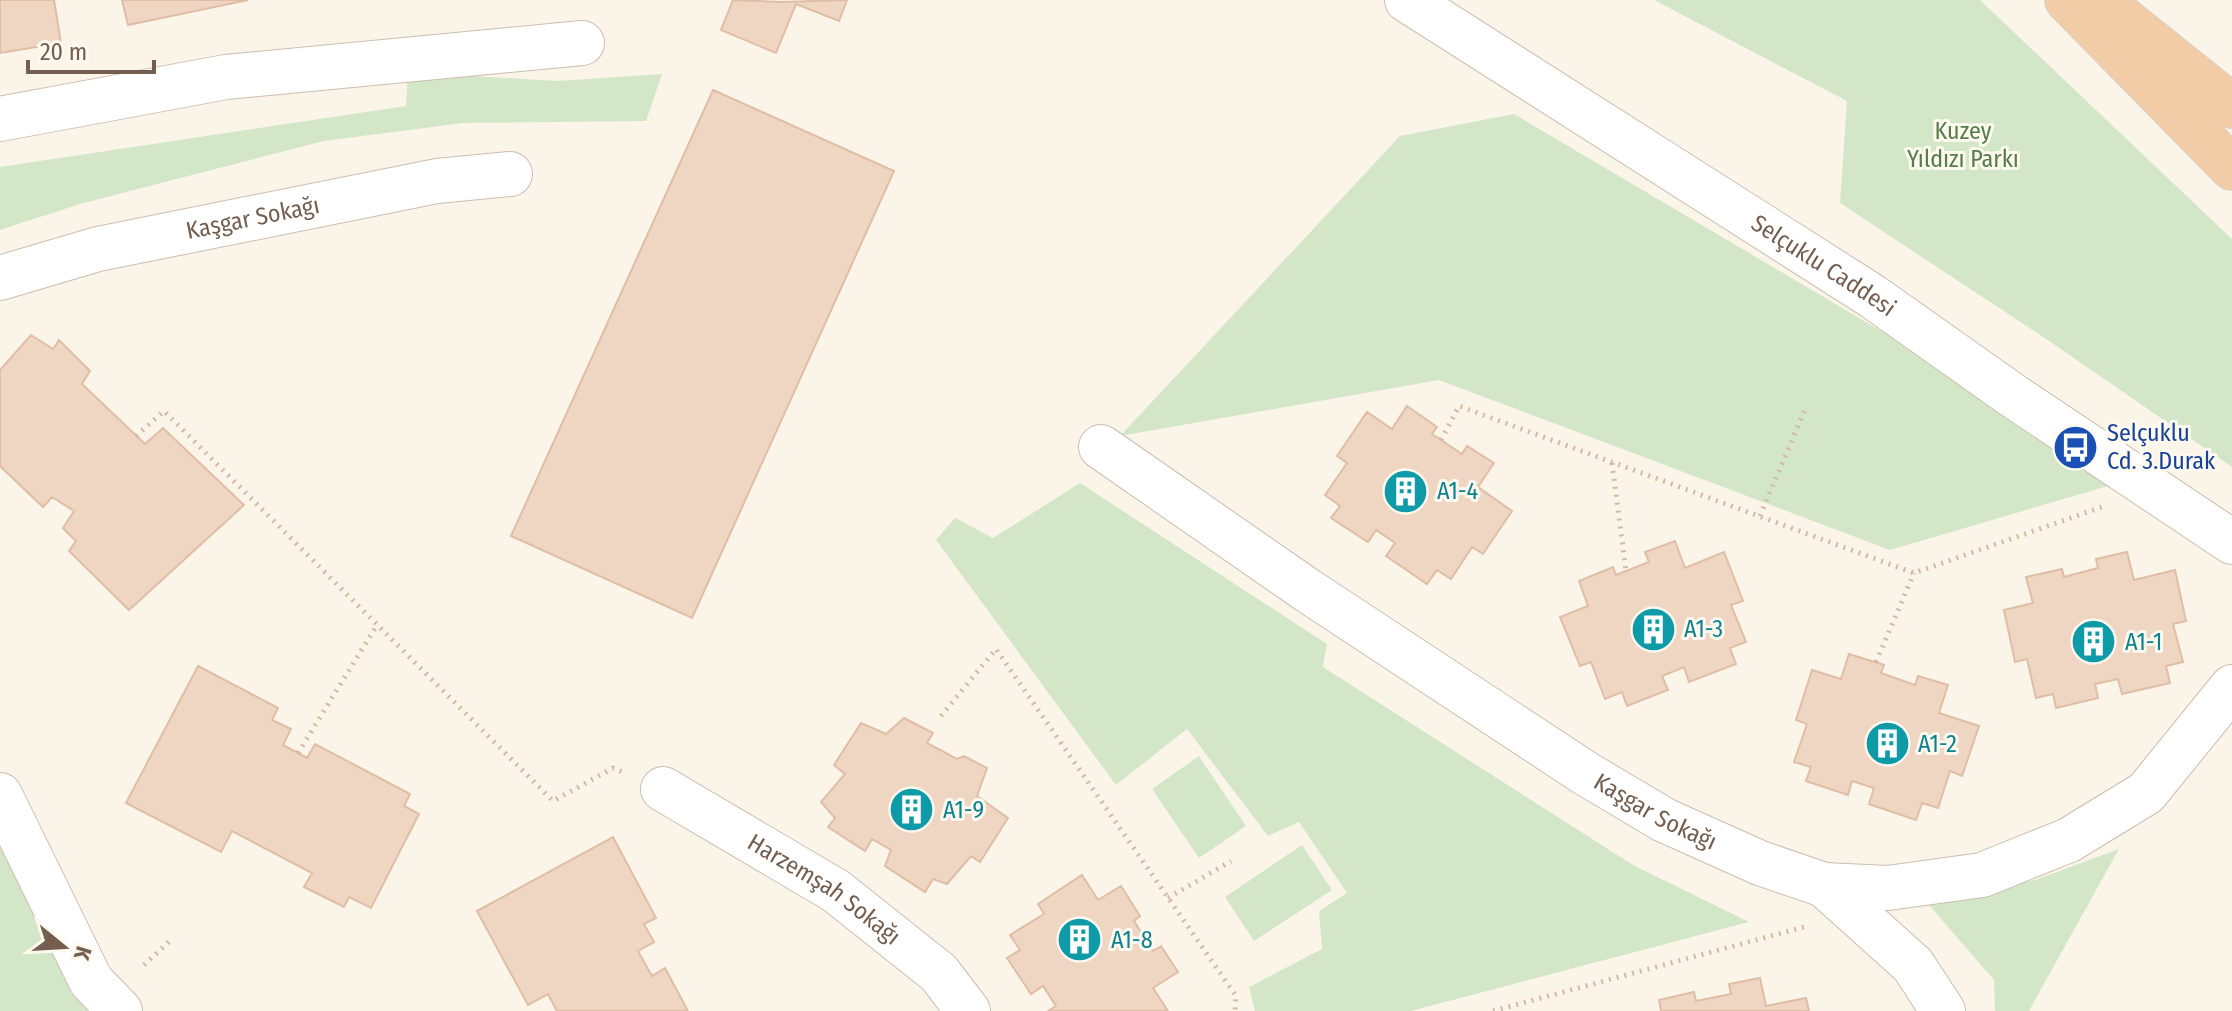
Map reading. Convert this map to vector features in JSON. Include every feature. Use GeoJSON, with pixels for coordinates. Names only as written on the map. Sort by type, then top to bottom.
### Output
{"type":"FeatureCollection","features":[{"type":"Feature","properties":{"kind":"highway"},"geometry":{"type":"LineString","coordinates":[[2067,0],[2232,168]]}},
{"type":"Feature","properties":{"kind":"highway"},"geometry":{"type":"LineString","coordinates":[[2100,0],[2232,106]]}},
{"type":"Feature","properties":{"kind":"street","name":"Selçuklu Caddesi"},"geometry":{"type":"LineString","coordinates":[[1407,0],[1872,296],[2232,542]]}},
{"type":"Feature","properties":{"kind":"street"},"geometry":{"type":"LineString","coordinates":[[0,119],[226,77],[582,43]]}},
{"type":"Feature","properties":{"kind":"street","name":"Kaşgar Sokağı"},"geometry":{"type":"LineString","coordinates":[[0,278],[114,246],[437,181],[510,174]]}},
{"type":"Feature","properties":{"kind":"street","name":"Kaşgar Sokağı"},"geometry":{"type":"LineString","coordinates":[[1101,447],[1307,590],[1585,773],[1664,820],[1839,899],[1888,888],[1982,875],[2069,840],[2146,793],[2232,687]]}},
{"type":"Feature","properties":{"kind":"street","name":"Harzemşah Sokağı"},"geometry":{"type":"LineString","coordinates":[[663,789],[836,891],[939,973],[968,1011]]}},
{"type":"Feature","properties":{"kind":"street"},"geometry":{"type":"LineString","coordinates":[[0,795],[91,981],[120,1011]]}},
{"type":"Feature","properties":{"kind":"street"},"geometry":{"type":"LineString","coordinates":[[1839,899],[1913,965],[1943,1011]]}},
{"type":"Feature","properties":{"kind":"path"},"geometry":{"type":"LineString","coordinates":[[1441,440],[1459,406],[1914,573],[2152,489]]}},
{"type":"Feature","properties":{"kind":"path"},"geometry":{"type":"LineString","coordinates":[[1760,516],[1806,407]]}},
{"type":"Feature","properties":{"kind":"path"},"geometry":{"type":"LineString","coordinates":[[136,436],[164,411],[553,801],[613,768],[663,789]]}},
{"type":"Feature","properties":{"kind":"path"},"geometry":{"type":"LineString","coordinates":[[1612,463],[1626,571]]}},
{"type":"Feature","properties":{"kind":"path"},"geometry":{"type":"LineString","coordinates":[[1876,662],[1914,573]]}},
{"type":"Feature","properties":{"kind":"path"},"geometry":{"type":"LineString","coordinates":[[298,753],[377,625]]}},
{"type":"Feature","properties":{"kind":"path"},"geometry":{"type":"LineString","coordinates":[[941,716],[996,649],[1236,996],[1235,1011]]}},
{"type":"Feature","properties":{"kind":"path"},"geometry":{"type":"LineString","coordinates":[[1168,898],[1231,861]]}},
{"type":"Feature","properties":{"kind":"path"},"geometry":{"type":"LineString","coordinates":[[1493,1011],[1839,899]]}},
{"type":"Feature","properties":{"kind":"path"},"geometry":{"type":"LineString","coordinates":[[144,965],[172,939]]}},
{"type":"Feature","properties":{"kind":"green space","name":"Kuzey Yıldızı Parkı"},"geometry":{"type":"Polygon","coordinates":[[[1654,0],[1980,0],[2232,239],[2232,467],[1840,203],[1847,101],[1654,0]]]}},
{"type":"Feature","properties":{"kind":"green space"},"geometry":{"type":"Polygon","coordinates":[[[408,72],[557,81],[662,74],[646,121],[463,123],[324,141],[80,204],[0,230],[0,167],[406,106],[408,72]]]}},
{"type":"Feature","properties":{"kind":"green space"},"geometry":{"type":"Polygon","coordinates":[[[1514,114],[1910,348],[2115,484],[1890,550],[1439,380],[1120,436],[1400,136],[1514,114]]]}},
{"type":"Feature","properties":{"kind":"green space"},"geometry":{"type":"Polygon","coordinates":[[[1080,483],[1327,644],[1323,667],[1633,865],[1749,922],[1411,1011],[1255,1011],[1249,987],[1322,949],[1319,911],[1347,893],[1299,822],[1268,836],[1187,729],[1116,785],[936,540],[955,518],[993,538],[1080,483]]]}},
{"type":"Feature","properties":{"kind":"green space"},"geometry":{"type":"Polygon","coordinates":[[[1199,756],[1246,826],[1199,858],[1152,789],[1199,756]]]}},
{"type":"Feature","properties":{"kind":"green space"},"geometry":{"type":"Polygon","coordinates":[[[0,836],[90,1011],[0,1011],[0,836]]]}},
{"type":"Feature","properties":{"kind":"green space"},"geometry":{"type":"Polygon","coordinates":[[[1302,845],[1332,890],[1254,941],[1225,897],[1302,845]]]}},
{"type":"Feature","properties":{"kind":"green space"},"geometry":{"type":"Polygon","coordinates":[[[2119,849],[2029,1011],[1995,1011],[1994,980],[1922,897],[2035,880],[2119,849]]]}},
{"type":"Feature","properties":{"kind":"building"},"geometry":{"type":"Polygon","coordinates":[[[0,0],[54,0],[61,43],[0,53],[0,0]]]}},
{"type":"Feature","properties":{"kind":"building"},"geometry":{"type":"Polygon","coordinates":[[[122,0],[248,0],[128,25],[122,0]]]}},
{"type":"Feature","properties":{"kind":"building"},"geometry":{"type":"Polygon","coordinates":[[[733,0],[847,0],[839,21],[796,4],[776,53],[721,30],[733,0]]]}},
{"type":"Feature","properties":{"kind":"building"},"geometry":{"type":"Polygon","coordinates":[[[713,90],[894,171],[692,618],[511,536],[713,90]]]}},
{"type":"Feature","properties":{"kind":"building"},"geometry":{"type":"Polygon","coordinates":[[[31,335],[53,349],[59,340],[90,371],[82,384],[145,444],[163,428],[244,505],[129,610],[69,551],[76,541],[63,528],[74,511],[52,497],[43,507],[0,466],[0,370],[31,335]]]}},
{"type":"Feature","properties":{"kind":"building","name":"A1-4"},"geometry":{"type":"Polygon","coordinates":[[[1407,406],[1437,427],[1432,434],[1462,454],[1467,446],[1494,463],[1478,487],[1512,511],[1483,554],[1472,547],[1451,579],[1437,570],[1427,584],[1386,556],[1395,543],[1376,530],[1368,542],[1331,518],[1340,506],[1325,495],[1347,463],[1337,456],[1367,412],[1392,429],[1407,406]]]}},
{"type":"Feature","properties":{"kind":"building","name":"A1-3"},"geometry":{"type":"Polygon","coordinates":[[[1675,541],[1685,568],[1724,552],[1743,601],[1731,605],[1746,642],[1730,648],[1736,664],[1689,682],[1684,667],[1662,676],[1668,690],[1627,706],[1622,692],[1605,699],[1591,662],[1580,666],[1560,617],[1588,606],[1579,581],[1613,567],[1616,575],[1649,562],[1645,552],[1675,541]]]}},
{"type":"Feature","properties":{"kind":"building","name":"A1-1"},"geometry":{"type":"Polygon","coordinates":[[[2127,552],[2134,580],[2175,570],[2186,621],[2173,624],[2183,662],[2166,666],[2170,683],[2122,694],[2118,679],[2095,684],[2098,698],[2056,708],[2053,694],[2036,698],[2027,659],[2015,662],[2004,610],[2033,603],[2026,577],[2062,569],[2064,577],[2098,568],[2096,559],[2127,552]]]}},
{"type":"Feature","properties":{"kind":"building","name":"A1-2"},"geometry":{"type":"Polygon","coordinates":[[[1849,654],[1884,665],[1881,673],[1915,685],[1918,676],[1948,685],[1939,713],[1979,726],[1962,776],[1950,771],[1938,808],[1922,803],[1916,820],[1869,804],[1874,788],[1852,781],[1848,795],[1806,781],[1811,767],[1794,762],[1807,724],[1796,720],[1812,670],[1841,679],[1849,654]]]}},
{"type":"Feature","properties":{"kind":"building"},"geometry":{"type":"Polygon","coordinates":[[[198,666],[278,708],[272,720],[291,729],[283,745],[307,758],[315,744],[410,794],[404,806],[419,814],[371,908],[349,897],[344,907],[304,887],[312,873],[232,831],[221,852],[126,803],[198,666]]]}},
{"type":"Feature","properties":{"kind":"building","name":"A1-9"},"geometry":{"type":"Polygon","coordinates":[[[904,718],[933,733],[927,743],[957,759],[964,756],[987,768],[977,796],[1008,818],[980,862],[971,856],[947,884],[933,879],[925,892],[885,866],[891,850],[872,839],[865,851],[828,827],[835,818],[821,802],[845,774],[834,765],[861,723],[886,734],[904,718]]]}},
{"type":"Feature","properties":{"kind":"building"},"geometry":{"type":"Polygon","coordinates":[[[613,837],[656,918],[644,924],[654,942],[638,951],[652,976],[665,968],[688,1011],[557,1011],[548,994],[528,1005],[477,911],[613,837]]]}},
{"type":"Feature","properties":{"kind":"building","name":"A1-8"},"geometry":{"type":"Polygon","coordinates":[[[1082,875],[1098,900],[1121,886],[1140,916],[1134,921],[1153,951],[1161,946],[1178,972],[1153,988],[1168,1011],[1048,1011],[1056,1006],[1043,986],[1031,994],[1007,958],[1020,950],[1010,935],[1044,914],[1038,904],[1082,875]]]}},
{"type":"Feature","properties":{"kind":"building"},"geometry":{"type":"Polygon","coordinates":[[[1760,978],[1766,1006],[1806,998],[1809,1011],[1661,1011],[1659,1000],[1694,992],[1696,1001],[1731,994],[1729,984],[1760,978]]]}},
{"type":"Feature","properties":{"kind":"place","name":"Selçuklu Cd. 3.Durak"},"geometry":{"type":"Point","coordinates":[2076,447]}},
{"type":"Feature","properties":{"kind":"place","name":"A1-4"},"geometry":{"type":"Point","coordinates":[1406,491]}},
{"type":"Feature","properties":{"kind":"place","name":"A1-3"},"geometry":{"type":"Point","coordinates":[1653,629]}},
{"type":"Feature","properties":{"kind":"place","name":"A1-1"},"geometry":{"type":"Point","coordinates":[2094,642]}},
{"type":"Feature","properties":{"kind":"place","name":"A1-2"},"geometry":{"type":"Point","coordinates":[1887,744]}},
{"type":"Feature","properties":{"kind":"place","name":"A1-9"},"geometry":{"type":"Point","coordinates":[912,810]}},
{"type":"Feature","properties":{"kind":"place","name":"A1-8"},"geometry":{"type":"Point","coordinates":[1080,940]}}]}
